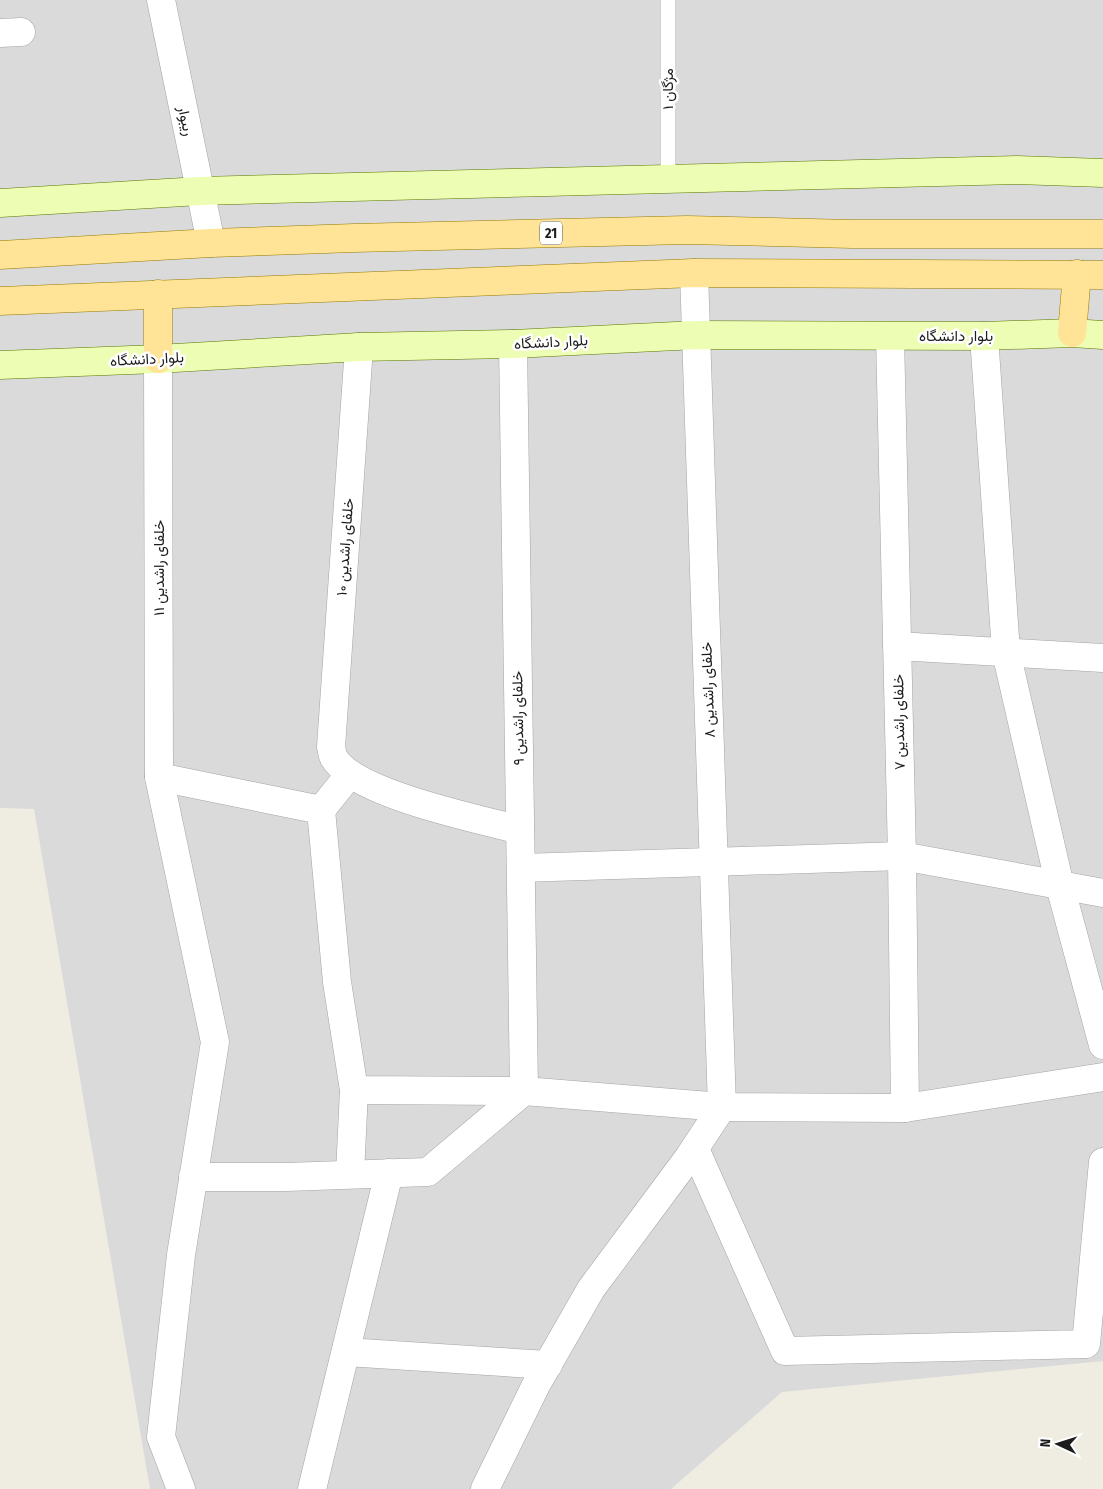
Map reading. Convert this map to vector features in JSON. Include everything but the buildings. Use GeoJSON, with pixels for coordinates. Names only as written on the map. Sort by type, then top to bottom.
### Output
{"type":"FeatureCollection","features":[{"type":"Feature","properties":{"kind":"main road"},"geometry":{"type":"LineString","coordinates":[[0,203],[200,191],[668,178],[1017,170],[1103,173]]}},
{"type":"Feature","properties":{"kind":"main road","name":"21"},"geometry":{"type":"LineString","coordinates":[[0,255],[211,243],[687,230],[852,234],[1103,234]]}},
{"type":"Feature","properties":{"kind":"main road"},"geometry":{"type":"LineString","coordinates":[[0,301],[694,273],[1090,275],[1072,333]]}},
{"type":"Feature","properties":{"kind":"main road"},"geometry":{"type":"LineString","coordinates":[[158,294],[158,359]]}},
{"type":"Feature","properties":{"kind":"main road","name":"بلوار دانشگاه"},"geometry":{"type":"LineString","coordinates":[[0,365],[158,359],[359,346],[513,344],[697,335],[984,336],[1072,333],[1103,335]]}},
{"type":"Feature","properties":{"kind":"street","name":"ریبوار"},"geometry":{"type":"LineString","coordinates":[[161,0],[211,243]]}},
{"type":"Feature","properties":{"kind":"street","name":"خلفای راشدین ۸"},"geometry":{"type":"LineString","coordinates":[[694,273],[722,1107]]}},
{"type":"Feature","properties":{"kind":"street","name":"خلفای راشدین ۷"},"geometry":{"type":"LineString","coordinates":[[890,336],[902,856],[905,1108]]}},
{"type":"Feature","properties":{"kind":"street"},"geometry":{"type":"LineString","coordinates":[[984,336],[1006,652],[1060,886],[1103,1045]]}},
{"type":"Feature","properties":{"kind":"street","name":"خلفای راشدین ۹"},"geometry":{"type":"LineString","coordinates":[[513,344],[524,1091]]}},
{"type":"Feature","properties":{"kind":"street","name":"خلفای راشدین ۱۰"},"geometry":{"type":"LineString","coordinates":[[350,774],[334,758],[331,747],[359,346]]}},
{"type":"Feature","properties":{"kind":"street","name":"خلفای راشدین ۱۱"},"geometry":{"type":"LineString","coordinates":[[158,359],[159,777],[215,1042],[181,1255],[161,1437],[182,1489]]}},
{"type":"Feature","properties":{"kind":"street"},"geometry":{"type":"LineString","coordinates":[[897,646],[1103,658]]}},
{"type":"Feature","properties":{"kind":"street"},"geometry":{"type":"LineString","coordinates":[[350,1174],[354,1090],[337,982],[321,810],[350,774],[377,788],[409,799],[520,830]]}},
{"type":"Feature","properties":{"kind":"street"},"geometry":{"type":"LineString","coordinates":[[159,777],[321,810]]}},
{"type":"Feature","properties":{"kind":"street"},"geometry":{"type":"LineString","coordinates":[[521,868],[902,856],[1103,893]]}},
{"type":"Feature","properties":{"kind":"street"},"geometry":{"type":"LineString","coordinates":[[354,1090],[524,1091],[722,1107],[905,1108],[1103,1077]]}},
{"type":"Feature","properties":{"kind":"street"},"geometry":{"type":"LineString","coordinates":[[193,1177],[286,1177],[428,1172],[524,1091]]}},
{"type":"Feature","properties":{"kind":"street"},"geometry":{"type":"LineString","coordinates":[[485,1489],[536,1385],[592,1289],[695,1149],[722,1107]]}},
{"type":"Feature","properties":{"kind":"street"},"geometry":{"type":"LineString","coordinates":[[695,1149],[785,1351],[1086,1344],[1103,1162]]}},
{"type":"Feature","properties":{"kind":"street"},"geometry":{"type":"LineString","coordinates":[[312,1489],[389,1173]]}},
{"type":"Feature","properties":{"kind":"street"},"geometry":{"type":"LineString","coordinates":[[346,1352],[548,1365]]}},
{"type":"Feature","properties":{"kind":"lane","name":"مژگان ۱"},"geometry":{"type":"LineString","coordinates":[[668,0],[668,178]]}},
{"type":"Feature","properties":{"kind":"shaded area"},"geometry":{"type":"Polygon","coordinates":[[[0,0],[1103,0],[1103,1361],[782,1392],[671,1489],[150,1489],[34,809],[0,808],[0,0]]]}}]}
